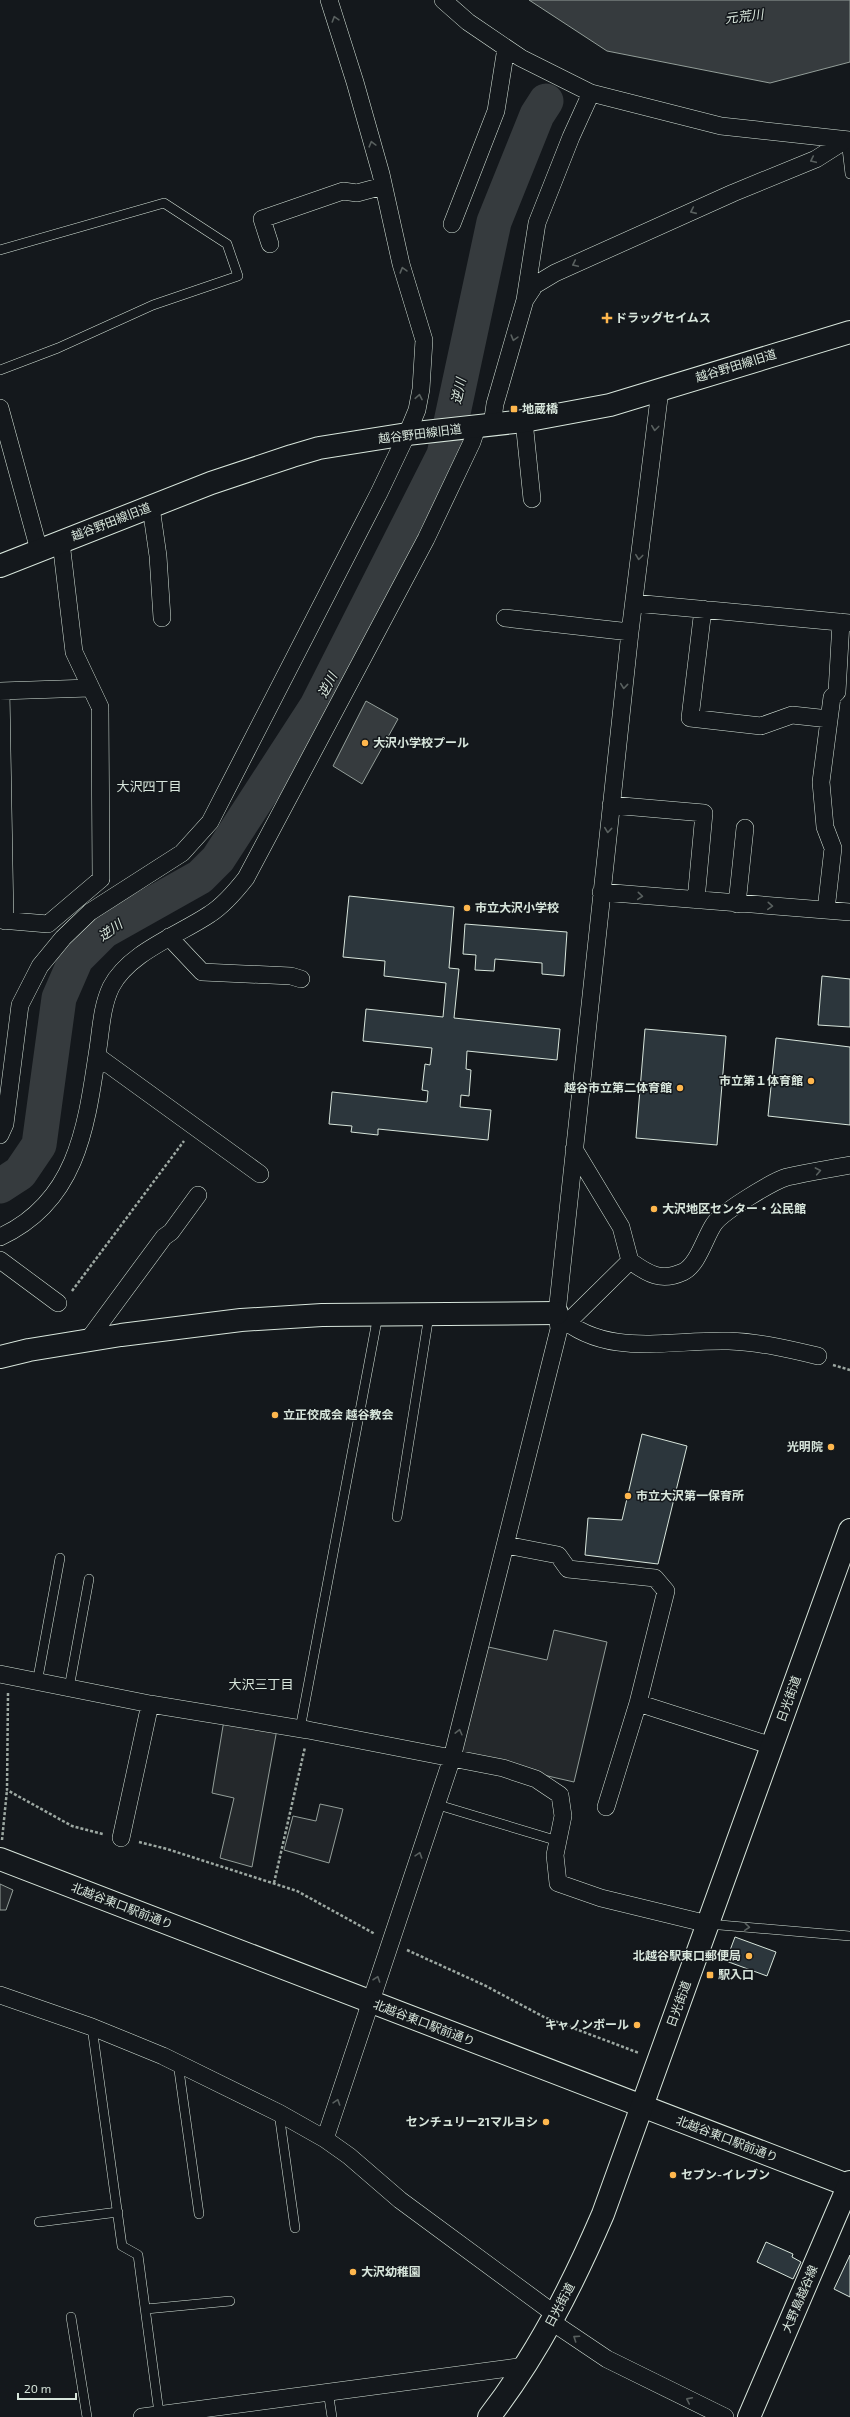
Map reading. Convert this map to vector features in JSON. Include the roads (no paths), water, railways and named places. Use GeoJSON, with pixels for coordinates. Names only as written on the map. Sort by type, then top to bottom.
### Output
{"type":"FeatureCollection","features":[{"type":"Feature","properties":{"kind":"street"},"geometry":{"type":"LineString","coordinates":[[0,1136],[5,1124],[20,1005],[40,966],[63,938],[90,912],[182,852],[210,822],[414,433],[421,389],[424,340],[401,264],[383,186],[355,82],[329,0]]}},
{"type":"Feature","properties":{"kind":"street"},"geometry":{"type":"LineString","coordinates":[[443,0],[468,22],[521,58],[591,93],[721,126],[848,140]]}},
{"type":"Feature","properties":{"kind":"street"},"geometry":{"type":"LineString","coordinates":[[452,224],[496,111],[506,48]]}},
{"type":"Feature","properties":{"kind":"street"},"geometry":{"type":"LineString","coordinates":[[0,1237],[31,1218],[47,1202],[72,1166],[80,1144],[97,1056],[104,1006],[112,986],[126,969],[144,953],[210,914],[230,898],[246,878],[426,539],[480,426],[495,404],[525,300],[537,223],[571,137],[591,93]]}},
{"type":"Feature","properties":{"kind":"street"},"geometry":{"type":"LineString","coordinates":[[525,300],[535,285],[555,274],[733,193],[816,159],[848,140]]}},
{"type":"Feature","properties":{"kind":"street"},"geometry":{"type":"LineString","coordinates":[[270,244],[262,219],[343,191],[357,193],[383,186]]}},
{"type":"Feature","properties":{"kind":"street","name":"越谷野田線旧道"},"geometry":{"type":"LineString","coordinates":[[0,566],[211,483],[319,448],[414,433],[524,421],[610,405],[850,332]]}},
{"type":"Feature","properties":{"kind":"street"},"geometry":{"type":"LineString","coordinates":[[325,2140],[369,2002],[435,1804],[452,1758],[562,1318],[574,1149],[601,892],[630,632],[660,390]]}},
{"type":"Feature","properties":{"kind":"street"},"geometry":{"type":"LineString","coordinates":[[0,408],[40,550]]}},
{"type":"Feature","properties":{"kind":"street"},"geometry":{"type":"LineString","coordinates":[[524,421],[532,499]]}},
{"type":"Feature","properties":{"kind":"street"},"geometry":{"type":"LineString","coordinates":[[150,507],[158,556],[162,618]]}},
{"type":"Feature","properties":{"kind":"street"},"geometry":{"type":"LineString","coordinates":[[61,542],[74,652],[100,707],[101,879],[48,924],[3,921],[1,691],[90,688]]}},
{"type":"Feature","properties":{"kind":"street"},"geometry":{"type":"LineString","coordinates":[[634,603],[846,622],[837,692],[832,697],[821,782],[825,827],[833,848],[826,910]]}},
{"type":"Feature","properties":{"kind":"street"},"geometry":{"type":"LineString","coordinates":[[703,609],[690,718],[761,726],[792,715],[829,719]]}},
{"type":"Feature","properties":{"kind":"street"},"geometry":{"type":"LineString","coordinates":[[505,618],[630,632]]}},
{"type":"Feature","properties":{"kind":"street"},"geometry":{"type":"LineString","coordinates":[[611,805],[704,813],[696,900]]}},
{"type":"Feature","properties":{"kind":"street"},"geometry":{"type":"LineString","coordinates":[[737,904],[745,828]]}},
{"type":"Feature","properties":{"kind":"street"},"geometry":{"type":"LineString","coordinates":[[601,892],[850,912]]}},
{"type":"Feature","properties":{"kind":"street"},"geometry":{"type":"LineString","coordinates":[[169,937],[202,972],[292,976],[301,979]]}},
{"type":"Feature","properties":{"kind":"street"},"geometry":{"type":"LineString","coordinates":[[97,1056],[260,1174]]}},
{"type":"Feature","properties":{"kind":"street"},"geometry":{"type":"LineString","coordinates":[[574,1149],[621,1227],[630,1261],[648,1274],[668,1277],[684,1271],[699,1254],[714,1224],[731,1208],[786,1178],[850,1165]]}},
{"type":"Feature","properties":{"kind":"street"},"geometry":{"type":"LineString","coordinates":[[88,1340],[164,1237],[171,1232],[198,1196]]}},
{"type":"Feature","properties":{"kind":"street"},"geometry":{"type":"LineString","coordinates":[[0,1260],[58,1303]]}},
{"type":"Feature","properties":{"kind":"street"},"geometry":{"type":"LineString","coordinates":[[562,1318],[630,1261]]}},
{"type":"Feature","properties":{"kind":"street"},"geometry":{"type":"LineString","coordinates":[[0,1357],[29,1350],[88,1340],[241,1320],[322,1315],[378,1314],[562,1318],[606,1342],[642,1344],[729,1341],[781,1347],[818,1356]]}},
{"type":"Feature","properties":{"kind":"street","name":"日光街道"},"geometry":{"type":"LineString","coordinates":[[489,2417],[525,2366],[554,2318],[603,2214],[850,1530]]}},
{"type":"Feature","properties":{"kind":"street"},"geometry":{"type":"LineString","coordinates":[[506,1545],[558,1555],[568,1569],[655,1578],[666,1591],[638,1703],[606,1807]]}},
{"type":"Feature","properties":{"kind":"street"},"geometry":{"type":"LineString","coordinates":[[4,1675],[37,1683],[150,1704],[304,1729],[503,1768],[536,1779],[560,1795],[563,1816],[555,1855],[558,1882],[602,1898],[708,1924]]}},
{"type":"Feature","properties":{"kind":"street"},"geometry":{"type":"LineString","coordinates":[[638,1703],[772,1746]]}},
{"type":"Feature","properties":{"kind":"street"},"geometry":{"type":"LineString","coordinates":[[121,1838],[150,1704]]}},
{"type":"Feature","properties":{"kind":"street","name":"北越谷東口駅前通り"},"geometry":{"type":"LineString","coordinates":[[1,1850],[369,2002],[850,2184]]}},
{"type":"Feature","properties":{"kind":"street"},"geometry":{"type":"LineString","coordinates":[[0,1996],[92,2027],[178,2063],[279,2113],[349,2156],[400,2200],[607,2359],[724,2417]]}},
{"type":"Feature","properties":{"kind":"street","name":"大野島越谷線"},"geometry":{"type":"LineString","coordinates":[[749,2417],[850,2184]]}},
{"type":"Feature","properties":{"kind":"street"},"geometry":{"type":"LineString","coordinates":[[142,2417],[159,2413],[215,2412],[328,2391],[525,2366]]}},
{"type":"Feature","properties":{"kind":"lane"},"geometry":{"type":"LineString","coordinates":[[848,140],[850,174]]}},
{"type":"Feature","properties":{"kind":"lane"},"geometry":{"type":"LineString","coordinates":[[0,250],[164,203],[227,244],[238,276],[152,305],[89,335],[0,370]]}},
{"type":"Feature","properties":{"kind":"lane"},"geometry":{"type":"LineString","coordinates":[[304,1729],[378,1314]]}},
{"type":"Feature","properties":{"kind":"lane"},"geometry":{"type":"LineString","coordinates":[[397,1517],[430,1315]]}},
{"type":"Feature","properties":{"kind":"lane"},"geometry":{"type":"LineString","coordinates":[[37,1683],[60,1558]]}},
{"type":"Feature","properties":{"kind":"lane"},"geometry":{"type":"LineString","coordinates":[[69,1688],[89,1579]]}},
{"type":"Feature","properties":{"kind":"lane"},"geometry":{"type":"LineString","coordinates":[[435,1804],[558,1841]]}},
{"type":"Feature","properties":{"kind":"lane"},"geometry":{"type":"LineString","coordinates":[[708,1924],[850,1936]]}},
{"type":"Feature","properties":{"kind":"lane"},"geometry":{"type":"LineString","coordinates":[[92,2027],[122,2246],[138,2255],[159,2413]]}},
{"type":"Feature","properties":{"kind":"lane"},"geometry":{"type":"LineString","coordinates":[[178,2063],[199,2214]]}},
{"type":"Feature","properties":{"kind":"lane"},"geometry":{"type":"LineString","coordinates":[[279,2113],[295,2228]]}},
{"type":"Feature","properties":{"kind":"lane"},"geometry":{"type":"LineString","coordinates":[[39,2222],[118,2212]]}},
{"type":"Feature","properties":{"kind":"lane"},"geometry":{"type":"LineString","coordinates":[[146,2309],[230,2301]]}},
{"type":"Feature","properties":{"kind":"lane"},"geometry":{"type":"LineString","coordinates":[[71,2317],[88,2417]]}},
{"type":"Feature","properties":{"kind":"lane"},"geometry":{"type":"LineString","coordinates":[[328,2391],[332,2417]]}},
{"type":"Feature","properties":{"kind":"water","name":"元荒川"},"geometry":{"type":"Polygon","coordinates":[[[529,0],[850,0],[850,62],[770,83],[607,51],[529,0]]]}},
{"type":"Feature","properties":{"kind":"water","name":"大沢小学校プール"},"geometry":{"type":"Polygon","coordinates":[[[366,701],[398,719],[362,784],[333,766],[366,701]]]}},
{"type":"Feature","properties":{"kind":"waterway","name":"逆川"},"geometry":{"type":"LineString","coordinates":[[0,1186],[20,1173],[39,1145],[59,998],[76,959],[104,931],[200,877],[218,859],[317,706],[444,455],[494,222],[537,115],[546,101]]}},
{"type":"Feature","properties":{"kind":"place","name":"ドラッグセイムス"},"geometry":{"type":"Point","coordinates":[607,318]}},
{"type":"Feature","properties":{"kind":"place","name":"地蔵橋"},"geometry":{"type":"Point","coordinates":[514,409]}},
{"type":"Feature","properties":{"kind":"place","name":"大沢小学校プール"},"geometry":{"type":"Point","coordinates":[365,743]}},
{"type":"Feature","properties":{"kind":"place","name":"市立大沢小学校"},"geometry":{"type":"Point","coordinates":[467,908]}},
{"type":"Feature","properties":{"kind":"place","name":"市立第１体育館"},"geometry":{"type":"Point","coordinates":[811,1081]}},
{"type":"Feature","properties":{"kind":"place","name":"越谷市立第二体育館"},"geometry":{"type":"Point","coordinates":[680,1088]}},
{"type":"Feature","properties":{"kind":"place","name":"大沢地区センター・公民館"},"geometry":{"type":"Point","coordinates":[654,1209]}},
{"type":"Feature","properties":{"kind":"place","name":"立正佼成会 越谷教会"},"geometry":{"type":"Point","coordinates":[275,1415]}},
{"type":"Feature","properties":{"kind":"place","name":"光明院"},"geometry":{"type":"Point","coordinates":[831,1447]}},
{"type":"Feature","properties":{"kind":"place","name":"市立大沢第一保育所"},"geometry":{"type":"Point","coordinates":[628,1496]}},
{"type":"Feature","properties":{"kind":"place","name":"北越谷駅東口郵便局"},"geometry":{"type":"Point","coordinates":[749,1956]}},
{"type":"Feature","properties":{"kind":"place","name":"駅入口"},"geometry":{"type":"Point","coordinates":[710,1975]}},
{"type":"Feature","properties":{"kind":"place","name":"キャノンボール"},"geometry":{"type":"Point","coordinates":[637,2025]}},
{"type":"Feature","properties":{"kind":"place","name":"センチュリー21マルヨシ"},"geometry":{"type":"Point","coordinates":[546,2122]}},
{"type":"Feature","properties":{"kind":"place","name":"セブン-イレブン"},"geometry":{"type":"Point","coordinates":[673,2175]}},
{"type":"Feature","properties":{"kind":"place","name":"大沢幼稚園"},"geometry":{"type":"Point","coordinates":[353,2272]}},
{"type":"Feature","properties":{"kind":"district","name":"大沢四丁目"},"geometry":{"type":"Point","coordinates":[149,786]}},
{"type":"Feature","properties":{"kind":"district","name":"大沢三丁目"},"geometry":{"type":"Point","coordinates":[261,1684]}}]}
